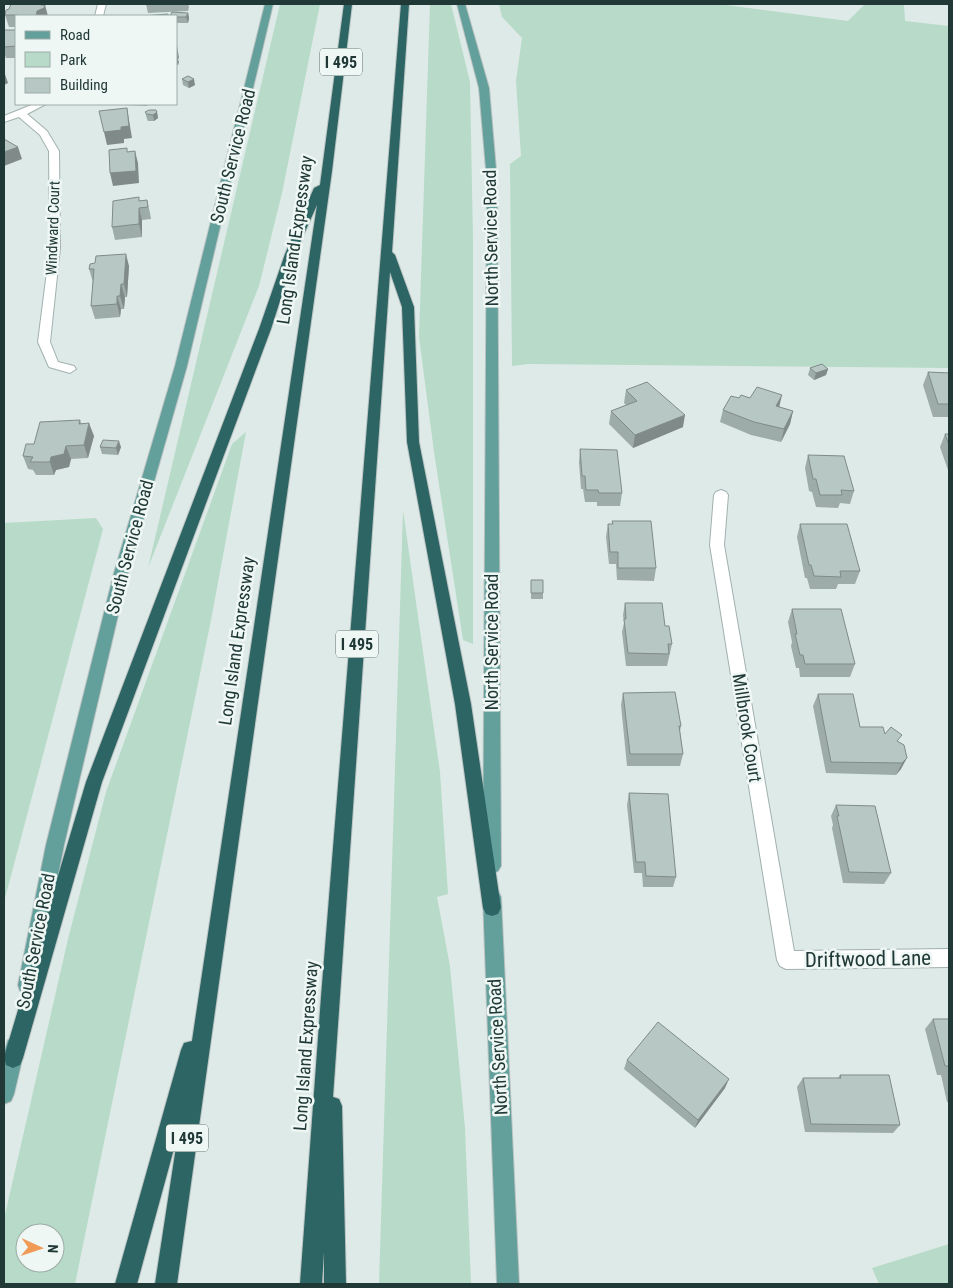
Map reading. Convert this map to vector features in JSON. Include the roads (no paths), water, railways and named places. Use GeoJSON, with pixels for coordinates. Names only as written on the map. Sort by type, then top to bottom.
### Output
{"type":"FeatureCollection","features":[{"type":"Feature","properties":{"kind":"highway","name":"Long Island Expressway"},"geometry":{"type":"LineString","coordinates":[[166,1284],[327,171],[348,4]]}},
{"type":"Feature","properties":{"kind":"highway","name":"Long Island Expressway"},"geometry":{"type":"LineString","coordinates":[[311,1284],[330,997],[405,4]]}},
{"type":"Feature","properties":{"kind":"highway"},"geometry":{"type":"LineString","coordinates":[[13,1058],[100,765],[265,329],[290,254],[327,171]]}},
{"type":"Feature","properties":{"kind":"highway"},"geometry":{"type":"LineString","coordinates":[[387,248],[408,307],[412,442],[463,704],[492,908]]}},
{"type":"Feature","properties":{"kind":"highway"},"geometry":{"type":"LineString","coordinates":[[126,1284],[208,991]]}},
{"type":"Feature","properties":{"kind":"highway"},"geometry":{"type":"LineString","coordinates":[[330,997],[335,1284]]}},
{"type":"Feature","properties":{"kind":"main road","name":"South Service Road"},"geometry":{"type":"LineString","coordinates":[[4,1094],[13,1058],[55,845],[114,602],[181,366],[269,4]]}},
{"type":"Feature","properties":{"kind":"main road","name":"North Service Road"},"geometry":{"type":"LineString","coordinates":[[461,4],[484,88],[492,181],[492,908],[508,1284]]}},
{"type":"Feature","properties":{"kind":"street"},"geometry":{"type":"LineString","coordinates":[[4,119],[21,114],[38,105]]}},
{"type":"Feature","properties":{"kind":"street","name":"Windward Court"},"geometry":{"type":"LineString","coordinates":[[21,114],[44,133],[54,151],[55,248],[44,342],[53,364],[70,369]]}},
{"type":"Feature","properties":{"kind":"street","name":"Millbrook Court"},"geometry":{"type":"LineString","coordinates":[[721,495],[717,545],[757,795],[786,960]]}},
{"type":"Feature","properties":{"kind":"street","name":"Driftwood Lane"},"geometry":{"type":"LineString","coordinates":[[786,960],[949,958]]}}]}
